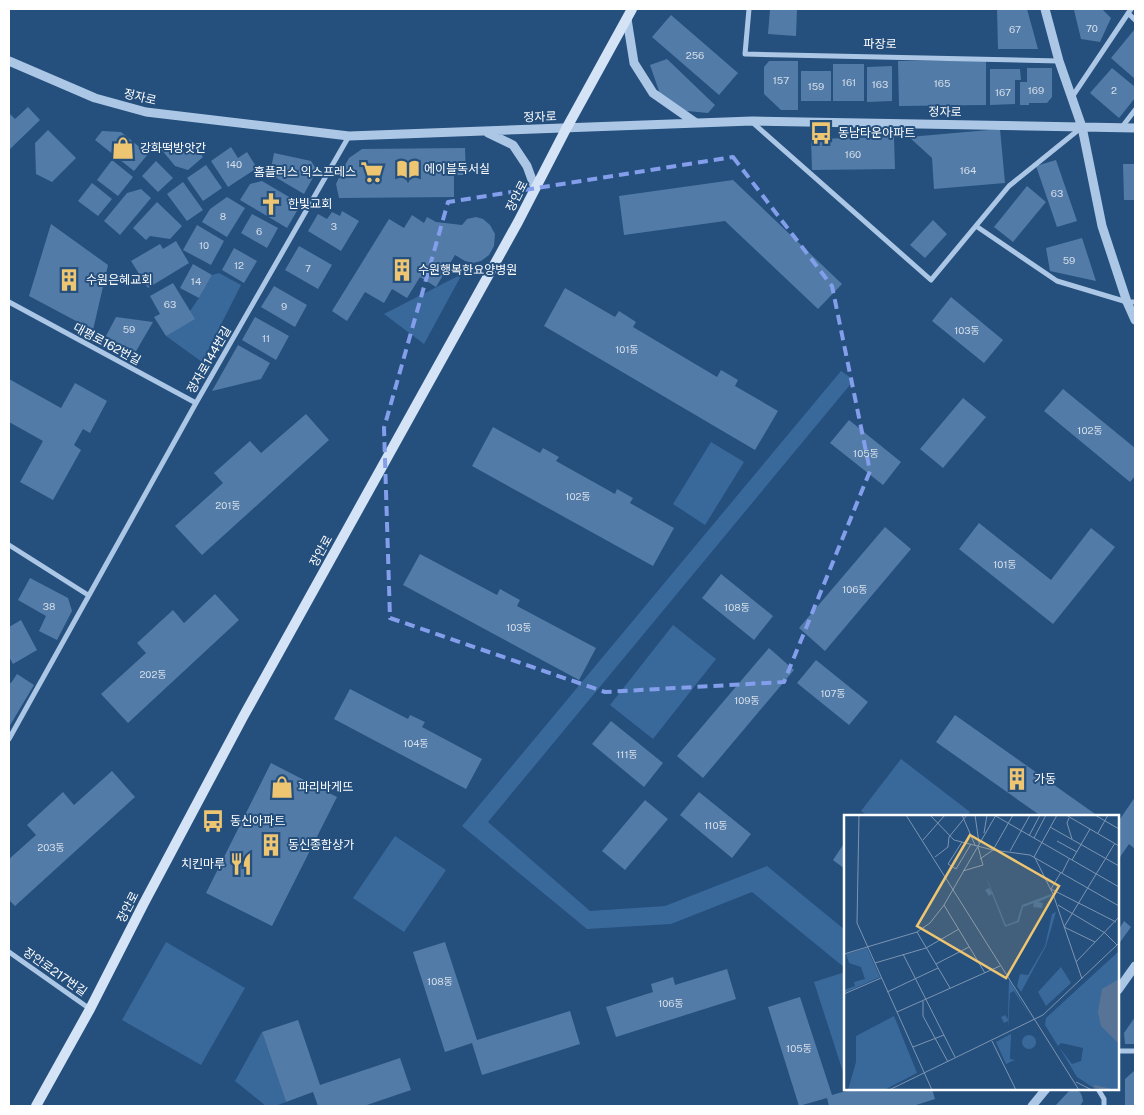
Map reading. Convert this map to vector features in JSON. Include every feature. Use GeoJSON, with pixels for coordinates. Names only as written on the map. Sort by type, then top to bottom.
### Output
{"type":"FeatureCollection","features":[{"type":"Feature","properties":{"kind":"main road","name":"장안로"},"geometry":{"type":"LineString","coordinates":[[36,1106],[90,1009],[243,717],[518,222],[566,128],[632,9]]}},
{"type":"Feature","properties":{"kind":"street","name":"파장로"},"geometry":{"type":"LineString","coordinates":[[749,9],[745,54],[1060,61]]}},
{"type":"Feature","properties":{"kind":"street"},"geometry":{"type":"LineString","coordinates":[[1045,9],[1082,127],[1102,226],[1131,302],[1135,320]]}},
{"type":"Feature","properties":{"kind":"street"},"geometry":{"type":"LineString","coordinates":[[1072,97],[1129,11],[1135,20]]}},
{"type":"Feature","properties":{"kind":"street"},"geometry":{"type":"LineString","coordinates":[[627,19],[634,63],[653,93],[696,123]]}},
{"type":"Feature","properties":{"kind":"street","name":"정자로"},"geometry":{"type":"LineString","coordinates":[[9,61],[95,98],[146,112],[349,136],[752,121],[1135,128]]}},
{"type":"Feature","properties":{"kind":"street"},"geometry":{"type":"LineString","coordinates":[[1121,127],[1135,110]]}},
{"type":"Feature","properties":{"kind":"street"},"geometry":{"type":"LineString","coordinates":[[752,121],[930,280],[1009,186],[1082,127]]}},
{"type":"Feature","properties":{"kind":"street"},"geometry":{"type":"LineString","coordinates":[[486,131],[513,145],[527,166],[535,188]]}},
{"type":"Feature","properties":{"kind":"street","name":"정자로144번길"},"geometry":{"type":"LineString","coordinates":[[9,739],[196,402],[349,136]]}},
{"type":"Feature","properties":{"kind":"street"},"geometry":{"type":"LineString","coordinates":[[976,226],[1057,281],[1131,302]]}},
{"type":"Feature","properties":{"kind":"street","name":"대평로162번길"},"geometry":{"type":"LineString","coordinates":[[9,302],[196,402]]}},
{"type":"Feature","properties":{"kind":"street"},"geometry":{"type":"LineString","coordinates":[[9,545],[88,596]]}},
{"type":"Feature","properties":{"kind":"street","name":"장안로217번길"},"geometry":{"type":"LineString","coordinates":[[9,952],[90,1009]]}},
{"type":"Feature","properties":{"kind":"street"},"geometry":{"type":"LineString","coordinates":[[1119,989],[1135,966]]}},
{"type":"Feature","properties":{"kind":"street"},"geometry":{"type":"LineString","coordinates":[[1119,1051],[1135,1051]]}},
{"type":"Feature","properties":{"kind":"street"},"geometry":{"type":"LineString","coordinates":[[1032,1106],[1045,1090]]}},
{"type":"Feature","properties":{"kind":"street"},"geometry":{"type":"LineString","coordinates":[[1099,1090],[1104,1099],[1104,1106]]}},
{"type":"Feature","properties":{"kind":"highlighted area"},"geometry":{"type":"Polygon","coordinates":[[[733,157],[832,286],[870,471],[784,682],[605,692],[390,618],[384,428],[448,202],[733,157]]]}},
{"type":"Feature","properties":{"kind":"shaded area"},"geometry":{"type":"Polygon","coordinates":[[[219,273],[241,285],[202,362],[166,336],[190,311],[212,275],[219,273]]]}},
{"type":"Feature","properties":{"kind":"shaded area"},"geometry":{"type":"Polygon","coordinates":[[[462,274],[424,344],[384,314],[462,274]]]}},
{"type":"Feature","properties":{"kind":"shaded area"},"geometry":{"type":"Polygon","coordinates":[[[841,371],[854,380],[488,822],[590,911],[665,906],[767,866],[844,929],[844,967],[752,892],[671,924],[587,929],[462,826],[841,371]]]}},
{"type":"Feature","properties":{"kind":"shaded area"},"geometry":{"type":"Polygon","coordinates":[[[711,442],[744,462],[705,525],[673,504],[711,442]]]}},
{"type":"Feature","properties":{"kind":"shaded area"},"geometry":{"type":"Polygon","coordinates":[[[673,625],[716,659],[653,739],[610,705],[673,625]]]}},
{"type":"Feature","properties":{"kind":"shaded area"},"geometry":{"type":"Polygon","coordinates":[[[901,759],[970,812],[968,815],[867,815],[861,811],[901,759]]]}},
{"type":"Feature","properties":{"kind":"shaded area"},"geometry":{"type":"Polygon","coordinates":[[[395,836],[446,870],[404,932],[353,898],[395,836]]]}},
{"type":"Feature","properties":{"kind":"shaded area"},"geometry":{"type":"Polygon","coordinates":[[[166,942],[245,988],[201,1065],[122,1020],[166,942]]]}},
{"type":"Feature","properties":{"kind":"shaded area"},"geometry":{"type":"Polygon","coordinates":[[[844,972],[844,1075],[814,982],[844,972]]]}},
{"type":"Feature","properties":{"kind":"shaded area"},"geometry":{"type":"Polygon","coordinates":[[[262,1032],[286,1102],[275,1106],[266,1106],[235,1081],[262,1032]]]}},
{"type":"Feature","properties":{"kind":"building"},"geometry":{"type":"Polygon","coordinates":[[[770,9],[797,9],[796,36],[768,34],[770,9]]]}},
{"type":"Feature","properties":{"kind":"building"},"geometry":{"type":"Polygon","coordinates":[[[997,9],[1027,9],[1038,49],[998,49],[997,9]]]}},
{"type":"Feature","properties":{"kind":"building"},"geometry":{"type":"Polygon","coordinates":[[[1102,9],[1111,18],[1100,42],[1081,39],[1074,10],[1102,9]]]}},
{"type":"Feature","properties":{"kind":"building"},"geometry":{"type":"Polygon","coordinates":[[[671,15],[738,73],[719,95],[652,37],[671,15]]]}},
{"type":"Feature","properties":{"kind":"building"},"geometry":{"type":"Polygon","coordinates":[[[1135,31],[1135,79],[1111,58],[1135,31]]]}},
{"type":"Feature","properties":{"kind":"building"},"geometry":{"type":"Polygon","coordinates":[[[667,59],[715,105],[708,113],[677,110],[660,94],[650,65],[667,59]]]}},
{"type":"Feature","properties":{"kind":"building"},"geometry":{"type":"Polygon","coordinates":[[[769,61],[798,61],[798,110],[781,110],[764,94],[764,67],[769,61]]]}},
{"type":"Feature","properties":{"kind":"building"},"geometry":{"type":"Polygon","coordinates":[[[898,61],[986,61],[986,105],[899,106],[898,61]]]}},
{"type":"Feature","properties":{"kind":"building"},"geometry":{"type":"Polygon","coordinates":[[[833,64],[864,64],[864,101],[833,101],[833,64]]]}},
{"type":"Feature","properties":{"kind":"building"},"geometry":{"type":"Polygon","coordinates":[[[892,66],[892,101],[867,102],[867,67],[892,66]]]}},
{"type":"Feature","properties":{"kind":"building"},"geometry":{"type":"Polygon","coordinates":[[[1027,68],[1052,68],[1052,97],[1047,103],[1020,105],[1020,82],[1027,82],[1027,68]]]}},
{"type":"Feature","properties":{"kind":"building"},"geometry":{"type":"Polygon","coordinates":[[[1112,68],[1135,87],[1135,98],[1119,118],[1090,93],[1112,68]]]}},
{"type":"Feature","properties":{"kind":"building"},"geometry":{"type":"Polygon","coordinates":[[[990,69],[1020,69],[1021,80],[1015,80],[1015,104],[990,105],[990,69]]]}},
{"type":"Feature","properties":{"kind":"building"},"geometry":{"type":"Polygon","coordinates":[[[801,71],[831,71],[831,101],[801,101],[801,71]]]}},
{"type":"Feature","properties":{"kind":"building"},"geometry":{"type":"Polygon","coordinates":[[[28,107],[40,120],[9,150],[9,113],[15,119],[28,107]]]}},
{"type":"Feature","properties":{"kind":"building"},"geometry":{"type":"Polygon","coordinates":[[[1000,129],[1005,183],[934,189],[932,158],[909,137],[1000,129]]]}},
{"type":"Feature","properties":{"kind":"building"},"geometry":{"type":"Polygon","coordinates":[[[48,130],[76,158],[52,182],[36,174],[35,143],[48,130]]]}},
{"type":"Feature","properties":{"kind":"building"},"geometry":{"type":"Polygon","coordinates":[[[102,131],[121,132],[148,154],[134,171],[95,140],[102,131]]]}},
{"type":"Feature","properties":{"kind":"building"},"geometry":{"type":"Polygon","coordinates":[[[894,137],[895,169],[812,170],[811,139],[894,137]]]}},
{"type":"Feature","properties":{"kind":"building"},"geometry":{"type":"Polygon","coordinates":[[[231,147],[238,158],[247,152],[257,168],[228,187],[211,161],[231,147]]]}},
{"type":"Feature","properties":{"kind":"building"},"geometry":{"type":"Polygon","coordinates":[[[465,148],[466,175],[454,175],[454,197],[339,198],[336,184],[342,171],[349,158],[362,149],[465,148]]]}},
{"type":"Feature","properties":{"kind":"building"},"geometry":{"type":"Polygon","coordinates":[[[161,149],[200,153],[203,157],[188,170],[175,166],[161,149]]]}},
{"type":"Feature","properties":{"kind":"building"},"geometry":{"type":"Polygon","coordinates":[[[274,153],[311,161],[317,170],[304,194],[270,174],[274,153]]]}},
{"type":"Feature","properties":{"kind":"building"},"geometry":{"type":"Polygon","coordinates":[[[112,160],[133,177],[118,196],[97,180],[112,160]]]}},
{"type":"Feature","properties":{"kind":"building"},"geometry":{"type":"Polygon","coordinates":[[[1056,160],[1077,221],[1057,227],[1036,166],[1056,160]]]}},
{"type":"Feature","properties":{"kind":"building"},"geometry":{"type":"Polygon","coordinates":[[[156,161],[173,178],[158,192],[142,176],[156,161]]]}},
{"type":"Feature","properties":{"kind":"building"},"geometry":{"type":"Polygon","coordinates":[[[1123,164],[1135,164],[1135,200],[1124,200],[1123,164]]]}},
{"type":"Feature","properties":{"kind":"building"},"geometry":{"type":"Polygon","coordinates":[[[206,165],[222,188],[203,201],[187,178],[206,165]]]}},
{"type":"Feature","properties":{"kind":"building"},"geometry":{"type":"Polygon","coordinates":[[[733,180],[842,284],[818,309],[725,221],[624,235],[619,196],[733,180]]]}},
{"type":"Feature","properties":{"kind":"building"},"geometry":{"type":"Polygon","coordinates":[[[262,181],[301,204],[287,228],[240,200],[250,184],[262,181]]]}},
{"type":"Feature","properties":{"kind":"building"},"geometry":{"type":"Polygon","coordinates":[[[183,182],[203,210],[187,221],[167,194],[183,182]]]}},
{"type":"Feature","properties":{"kind":"building"},"geometry":{"type":"Polygon","coordinates":[[[92,183],[112,199],[98,216],[78,201],[92,183]]]}},
{"type":"Feature","properties":{"kind":"building"},"geometry":{"type":"Polygon","coordinates":[[[1027,186],[1046,202],[1013,242],[994,227],[1027,186]]]}},
{"type":"Feature","properties":{"kind":"building"},"geometry":{"type":"Polygon","coordinates":[[[141,189],[151,198],[120,235],[104,221],[127,193],[141,189]]]}},
{"type":"Feature","properties":{"kind":"building"},"geometry":{"type":"Polygon","coordinates":[[[227,197],[245,208],[227,237],[202,222],[210,209],[227,197]]]}},
{"type":"Feature","properties":{"kind":"building"},"geometry":{"type":"Polygon","coordinates":[[[157,202],[182,226],[170,239],[150,236],[146,240],[133,228],[157,202]]]}},
{"type":"Feature","properties":{"kind":"building"},"geometry":{"type":"Polygon","coordinates":[[[342,211],[359,221],[341,251],[308,231],[318,214],[327,219],[332,212],[340,216],[342,211]]]}},
{"type":"Feature","properties":{"kind":"building"},"geometry":{"type":"Polygon","coordinates":[[[252,214],[278,228],[267,248],[241,233],[252,214]]]}},
{"type":"Feature","properties":{"kind":"building","name":"수원행복한요양병원"},"geometry":{"type":"Polygon","coordinates":[[[412,215],[424,223],[427,217],[436,222],[462,225],[467,219],[476,217],[483,219],[490,225],[495,234],[494,246],[489,255],[481,261],[473,263],[455,255],[436,287],[420,277],[407,298],[392,289],[384,303],[365,292],[347,321],[332,311],[389,219],[404,228],[412,215]]]}},
{"type":"Feature","properties":{"kind":"building"},"geometry":{"type":"Polygon","coordinates":[[[933,220],[947,234],[925,258],[910,245],[933,220]]]}},
{"type":"Feature","properties":{"kind":"building","name":"수원은혜교회"},"geometry":{"type":"Polygon","coordinates":[[[51,224],[108,265],[93,330],[29,296],[51,224]]]}},
{"type":"Feature","properties":{"kind":"building"},"geometry":{"type":"Polygon","coordinates":[[[197,225],[224,241],[211,265],[183,250],[197,225]]]}},
{"type":"Feature","properties":{"kind":"building"},"geometry":{"type":"Polygon","coordinates":[[[1082,238],[1096,281],[1050,271],[1046,248],[1082,238]]]}},
{"type":"Feature","properties":{"kind":"building"},"geometry":{"type":"Polygon","coordinates":[[[176,241],[189,263],[148,288],[131,261],[160,244],[163,249],[176,241]]]}},
{"type":"Feature","properties":{"kind":"building"},"geometry":{"type":"Polygon","coordinates":[[[299,246],[332,265],[318,289],[285,270],[299,246]]]}},
{"type":"Feature","properties":{"kind":"building"},"geometry":{"type":"Polygon","coordinates":[[[234,248],[257,261],[244,283],[222,270],[234,248]]]}},
{"type":"Feature","properties":{"kind":"building"},"geometry":{"type":"Polygon","coordinates":[[[193,264],[212,275],[199,298],[180,288],[193,264]]]}},
{"type":"Feature","properties":{"kind":"building"},"geometry":{"type":"Polygon","coordinates":[[[173,283],[195,319],[166,336],[154,317],[160,314],[150,296],[173,283]]]}},
{"type":"Feature","properties":{"kind":"building"},"geometry":{"type":"Polygon","coordinates":[[[274,286],[307,305],[295,327],[261,307],[274,286]]]}},
{"type":"Feature","properties":{"kind":"building"},"geometry":{"type":"Polygon","coordinates":[[[565,288],[615,317],[619,311],[636,322],[633,327],[717,377],[721,370],[738,380],[735,386],[778,411],[755,450],[544,326],[565,288]]]}},
{"type":"Feature","properties":{"kind":"building"},"geometry":{"type":"Polygon","coordinates":[[[951,297],[1003,340],[984,363],[932,321],[951,297]]]}},
{"type":"Feature","properties":{"kind":"building"},"geometry":{"type":"Polygon","coordinates":[[[116,317],[153,322],[135,353],[106,336],[116,317]]]}},
{"type":"Feature","properties":{"kind":"building"},"geometry":{"type":"Polygon","coordinates":[[[255,317],[289,336],[276,360],[242,340],[255,317]]]}},
{"type":"Feature","properties":{"kind":"building"},"geometry":{"type":"Polygon","coordinates":[[[238,345],[270,363],[261,379],[212,391],[238,345]]]}},
{"type":"Feature","properties":{"kind":"building"},"geometry":{"type":"Polygon","coordinates":[[[9,379],[61,408],[75,383],[107,401],[90,433],[83,429],[74,445],[81,450],[53,500],[20,482],[43,441],[9,422],[9,379]]]}},
{"type":"Feature","properties":{"kind":"building"},"geometry":{"type":"Polygon","coordinates":[[[1063,389],[1135,448],[1135,476],[1130,482],[1044,411],[1063,389]]]}},
{"type":"Feature","properties":{"kind":"building"},"geometry":{"type":"Polygon","coordinates":[[[963,398],[986,417],[943,468],[920,449],[963,398]]]}},
{"type":"Feature","properties":{"kind":"building"},"geometry":{"type":"Polygon","coordinates":[[[306,414],[329,440],[202,555],[175,526],[223,483],[214,473],[250,441],[261,453],[306,414]]]}},
{"type":"Feature","properties":{"kind":"building"},"geometry":{"type":"Polygon","coordinates":[[[849,420],[901,462],[883,485],[830,443],[849,420]]]}},
{"type":"Feature","properties":{"kind":"building"},"geometry":{"type":"Polygon","coordinates":[[[493,427],[540,453],[543,448],[559,457],[556,461],[615,494],[617,489],[633,498],[630,503],[674,528],[653,566],[472,466],[493,427]]]}},
{"type":"Feature","properties":{"kind":"building"},"geometry":{"type":"Polygon","coordinates":[[[979,523],[1051,580],[1091,528],[1115,547],[1053,624],[959,549],[979,523]]]}},
{"type":"Feature","properties":{"kind":"building"},"geometry":{"type":"Polygon","coordinates":[[[885,527],[911,549],[825,651],[799,628],[885,527]]]}},
{"type":"Feature","properties":{"kind":"building"},"geometry":{"type":"Polygon","coordinates":[[[420,554],[497,595],[500,589],[520,600],[517,606],[596,648],[579,680],[403,585],[420,554]]]}},
{"type":"Feature","properties":{"kind":"building"},"geometry":{"type":"Polygon","coordinates":[[[721,574],[773,616],[754,640],[702,598],[721,574]]]}},
{"type":"Feature","properties":{"kind":"building"},"geometry":{"type":"Polygon","coordinates":[[[30,578],[68,598],[72,611],[57,640],[39,631],[46,616],[18,600],[30,578]]]}},
{"type":"Feature","properties":{"kind":"building"},"geometry":{"type":"Polygon","coordinates":[[[215,594],[239,620],[128,723],[101,694],[146,653],[137,643],[173,610],[184,623],[215,594]]]}},
{"type":"Feature","properties":{"kind":"building"},"geometry":{"type":"Polygon","coordinates":[[[21,620],[37,650],[13,664],[9,657],[9,627],[21,620]]]}},
{"type":"Feature","properties":{"kind":"building"},"geometry":{"type":"Polygon","coordinates":[[[769,648],[794,670],[703,778],[677,756],[769,648]]]}},
{"type":"Feature","properties":{"kind":"building"},"geometry":{"type":"Polygon","coordinates":[[[816,660],[868,702],[849,725],[797,683],[816,660]]]}},
{"type":"Feature","properties":{"kind":"building"},"geometry":{"type":"Polygon","coordinates":[[[17,674],[34,685],[9,727],[9,682],[11,683],[17,674]]]}},
{"type":"Feature","properties":{"kind":"building"},"geometry":{"type":"Polygon","coordinates":[[[350,689],[408,719],[410,715],[425,722],[422,727],[482,759],[466,789],[334,719],[350,689]]]}},
{"type":"Feature","properties":{"kind":"building","name":"가동"},"geometry":{"type":"Polygon","coordinates":[[[955,715],[1097,815],[1040,815],[936,742],[955,715]]]}},
{"type":"Feature","properties":{"kind":"building"},"geometry":{"type":"Polygon","coordinates":[[[611,721],[663,763],[644,787],[592,744],[611,721]]]}},
{"type":"Feature","properties":{"kind":"building","name":"동신종합상가"},"geometry":{"type":"Polygon","coordinates":[[[271,763],[337,797],[272,926],[206,893],[271,763]]]}},
{"type":"Feature","properties":{"kind":"building"},"geometry":{"type":"Polygon","coordinates":[[[112,771],[135,797],[15,906],[9,900],[9,859],[36,835],[27,825],[63,792],[74,805],[112,771]]]}},
{"type":"Feature","properties":{"kind":"building"},"geometry":{"type":"Polygon","coordinates":[[[699,792],[751,834],[732,858],[680,815],[699,792]]]}},
{"type":"Feature","properties":{"kind":"building"},"geometry":{"type":"Polygon","coordinates":[[[1135,797],[1135,849],[1129,844],[1119,859],[1119,821],[1135,797]]]}},
{"type":"Feature","properties":{"kind":"building"},"geometry":{"type":"Polygon","coordinates":[[[645,800],[668,819],[625,870],[602,851],[645,800]]]}},
{"type":"Feature","properties":{"kind":"building"},"geometry":{"type":"Polygon","coordinates":[[[844,844],[844,868],[833,860],[844,844]]]}},
{"type":"Feature","properties":{"kind":"building"},"geometry":{"type":"Polygon","coordinates":[[[1124,921],[1131,927],[1119,944],[1119,929],[1124,921]]]}},
{"type":"Feature","properties":{"kind":"building"},"geometry":{"type":"Polygon","coordinates":[[[445,942],[477,1040],[570,1011],[580,1044],[482,1075],[472,1043],[445,1052],[413,952],[445,942]]]}},
{"type":"Feature","properties":{"kind":"building"},"geometry":{"type":"Polygon","coordinates":[[[727,969],[736,999],[616,1037],[606,1007],[653,992],[651,984],[673,977],[675,985],[727,969]]]}},
{"type":"Feature","properties":{"kind":"building"},"geometry":{"type":"Polygon","coordinates":[[[800,997],[832,1095],[850,1090],[932,1090],[935,1099],[913,1106],[829,1106],[827,1098],[799,1106],[768,1007],[800,997]]]}},
{"type":"Feature","properties":{"kind":"building"},"geometry":{"type":"Polygon","coordinates":[[[1135,1017],[1135,1044],[1125,1044],[1124,1033],[1135,1017]]]}},
{"type":"Feature","properties":{"kind":"building"},"geometry":{"type":"Polygon","coordinates":[[[298,1020],[320,1085],[400,1058],[411,1090],[364,1106],[318,1106],[313,1092],[286,1102],[262,1032],[298,1020]]]}},
{"type":"Feature","properties":{"kind":"building"},"geometry":{"type":"Polygon","coordinates":[[[1135,1070],[1135,1106],[1125,1106],[1125,1079],[1135,1070]]]}},
{"type":"Feature","properties":{"kind":"building"},"geometry":{"type":"Polygon","coordinates":[[[1070,1090],[1080,1092],[1083,1101],[1080,1106],[1055,1106],[1070,1090]]]}},
{"type":"Feature","properties":{"kind":"place","name":"동남타운아파트"},"geometry":{"type":"Point","coordinates":[821,133]}},
{"type":"Feature","properties":{"kind":"place","name":"강화떡방앗간"},"geometry":{"type":"Point","coordinates":[123,148]}},
{"type":"Feature","properties":{"kind":"place","name":"에이블독서실"},"geometry":{"type":"Point","coordinates":[408,169]}},
{"type":"Feature","properties":{"kind":"place","name":"홈플러스 익스프레스"},"geometry":{"type":"Point","coordinates":[372,172]}},
{"type":"Feature","properties":{"kind":"place","name":"한빛교회"},"geometry":{"type":"Point","coordinates":[271,204]}},
{"type":"Feature","properties":{"kind":"place","name":"수원행복한요양병원"},"geometry":{"type":"Point","coordinates":[402,270]}},
{"type":"Feature","properties":{"kind":"place","name":"수원은혜교회"},"geometry":{"type":"Point","coordinates":[69,280]}},
{"type":"Feature","properties":{"kind":"place","name":"가동"},"geometry":{"type":"Point","coordinates":[1017,779]}},
{"type":"Feature","properties":{"kind":"place","name":"파리바게뜨"},"geometry":{"type":"Point","coordinates":[282,787]}},
{"type":"Feature","properties":{"kind":"place","name":"동신아파트"},"geometry":{"type":"Point","coordinates":[213,821]}},
{"type":"Feature","properties":{"kind":"place","name":"동신종합상가"},"geometry":{"type":"Point","coordinates":[271,845]}},
{"type":"Feature","properties":{"kind":"place","name":"치킨마루"},"geometry":{"type":"Point","coordinates":[241,864]}}]}
